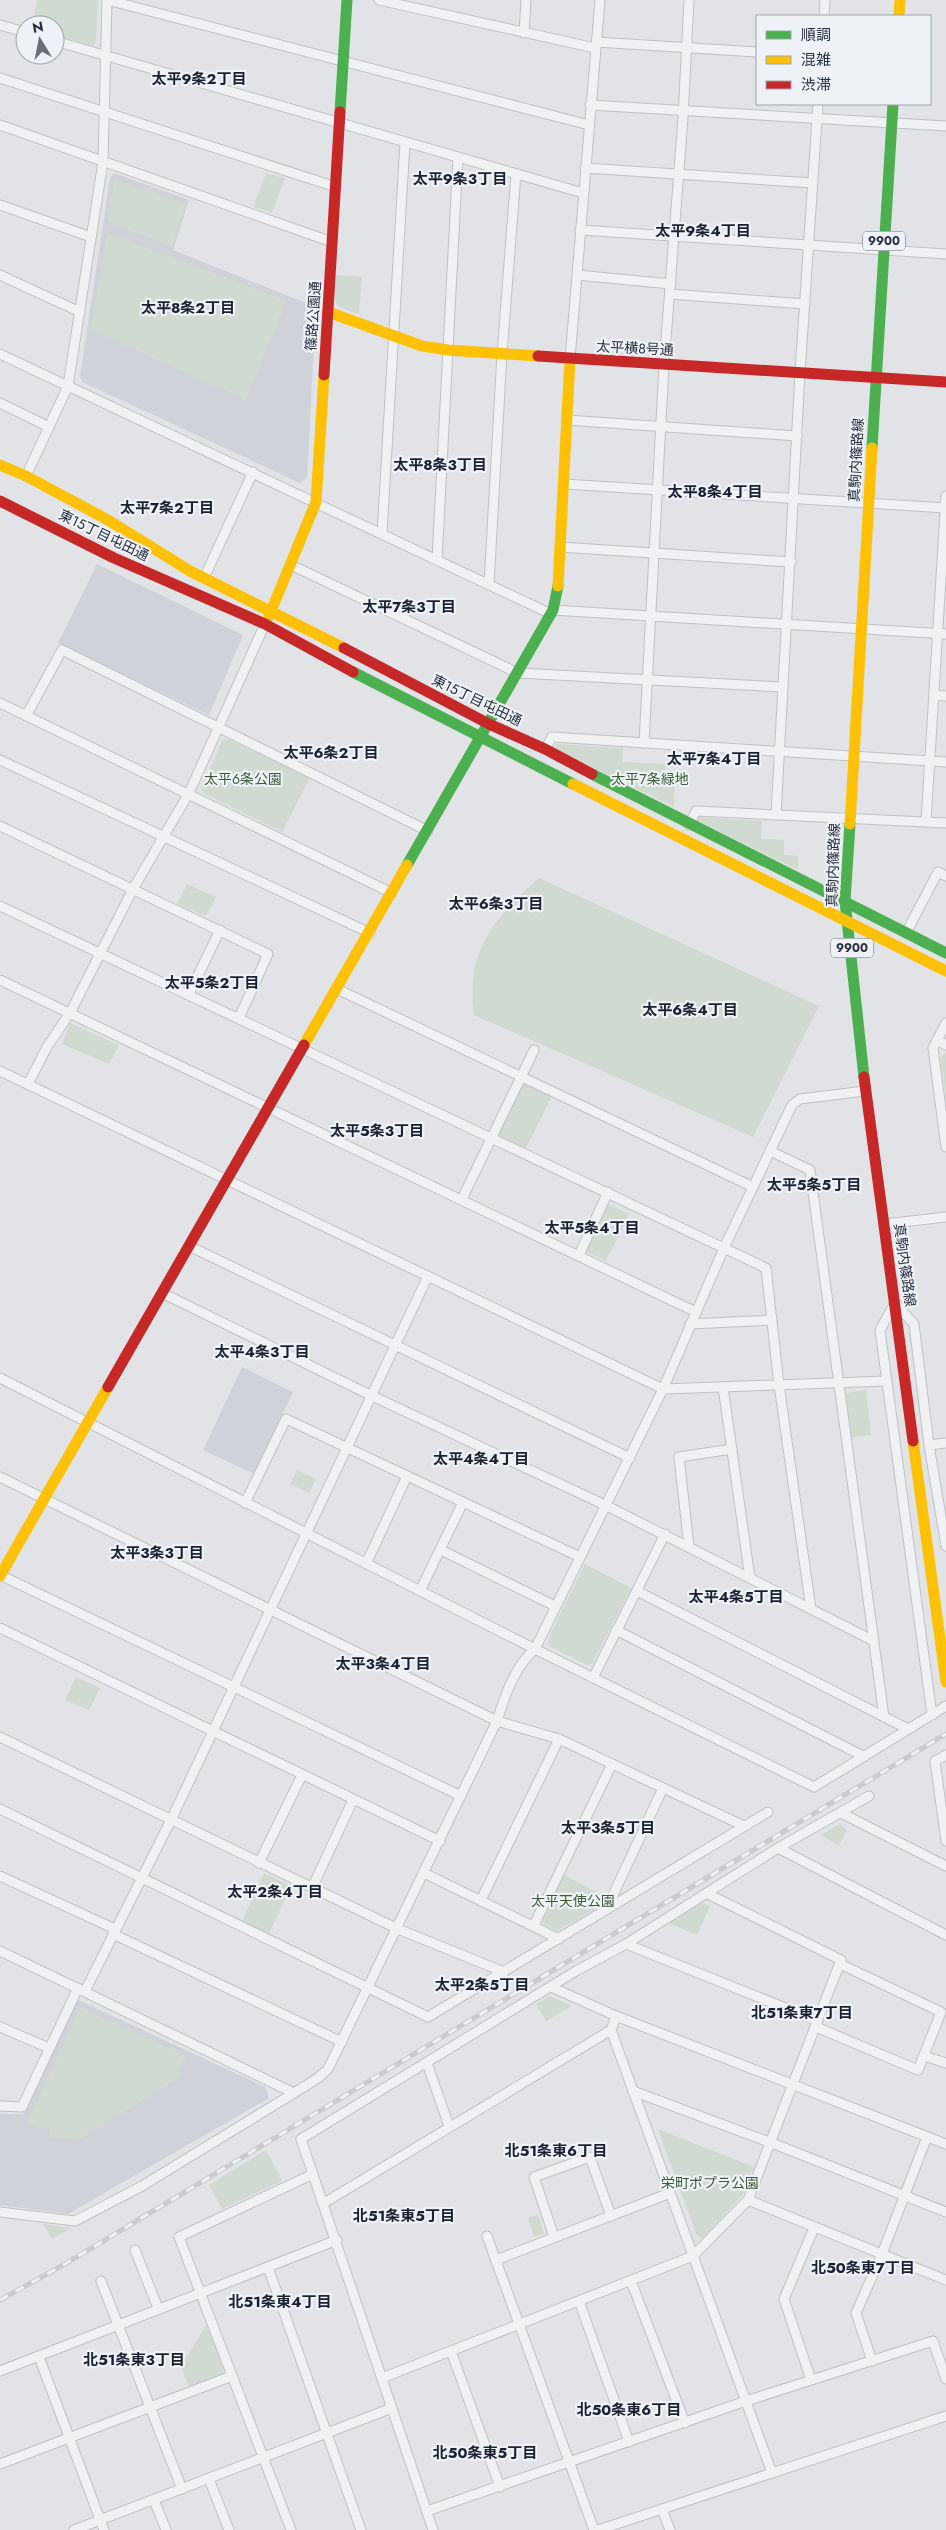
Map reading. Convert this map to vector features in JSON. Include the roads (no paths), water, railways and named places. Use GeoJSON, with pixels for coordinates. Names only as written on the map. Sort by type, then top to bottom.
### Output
{"type":"FeatureCollection","features":[{"type":"Feature","properties":{"kind":"street"},"geometry":{"type":"LineString","coordinates":[[26,476],[68,386],[104,162],[107,0],[589,124]]}},
{"type":"Feature","properties":{"kind":"street","name":"篠路公園通"},"geometry":{"type":"LineString","coordinates":[[265,624],[316,502],[347,0]]}},
{"type":"Feature","properties":{"kind":"street"},"geometry":{"type":"LineString","coordinates":[[379,0],[524,32],[596,45],[756,52]]}},
{"type":"Feature","properties":{"kind":"street"},"geometry":{"type":"LineString","coordinates":[[524,32],[526,0]]}},
{"type":"Feature","properties":{"kind":"street"},"geometry":{"type":"LineString","coordinates":[[461,1796],[0,1575],[304,1049],[552,612],[558,589],[570,359],[600,0]]}},
{"type":"Feature","properties":{"kind":"street"},"geometry":{"type":"LineString","coordinates":[[644,743],[664,365],[684,111],[689,0]]}},
{"type":"Feature","properties":{"kind":"street"},"geometry":{"type":"LineString","coordinates":[[824,15],[825,0]]}},
{"type":"Feature","properties":{"kind":"street"},"geometry":{"type":"LineString","coordinates":[[898,15],[900,0]]}},
{"type":"Feature","properties":{"kind":"street"},"geometry":{"type":"LineString","coordinates":[[0,25],[15,29]]}},
{"type":"Feature","properties":{"kind":"street"},"geometry":{"type":"LineString","coordinates":[[65,44],[583,193]]}},
{"type":"Feature","properties":{"kind":"street"},"geometry":{"type":"LineString","coordinates":[[0,78],[336,187]]}},
{"type":"Feature","properties":{"kind":"street"},"geometry":{"type":"LineString","coordinates":[[590,105],[946,126]]}},
{"type":"Feature","properties":{"kind":"street"},"geometry":{"type":"LineString","coordinates":[[776,815],[800,373],[818,105]]}},
{"type":"Feature","properties":{"kind":"street","name":"真駒内篠路線"},"geometry":{"type":"LineString","coordinates":[[893,105],[845,900],[851,945],[858,1035],[946,1682]]}},
{"type":"Feature","properties":{"kind":"street"},"geometry":{"type":"LineString","coordinates":[[0,125],[332,242]]}},
{"type":"Feature","properties":{"kind":"street"},"geometry":{"type":"LineString","coordinates":[[382,534],[405,142]]}},
{"type":"Feature","properties":{"kind":"street"},"geometry":{"type":"LineString","coordinates":[[437,560],[458,157]]}},
{"type":"Feature","properties":{"kind":"street"},"geometry":{"type":"LineString","coordinates":[[585,168],[813,182]]}},
{"type":"Feature","properties":{"kind":"street"},"geometry":{"type":"LineString","coordinates":[[488,584],[502,354],[516,174]]}},
{"type":"Feature","properties":{"kind":"street"},"geometry":{"type":"LineString","coordinates":[[0,205],[91,237]]}},
{"type":"Feature","properties":{"kind":"street"},"geometry":{"type":"LineString","coordinates":[[580,230],[674,238],[946,254]]}},
{"type":"Feature","properties":{"kind":"street"},"geometry":{"type":"LineString","coordinates":[[0,275],[80,312]]}},
{"type":"Feature","properties":{"kind":"street"},"geometry":{"type":"LineString","coordinates":[[577,275],[671,284]]}},
{"type":"Feature","properties":{"kind":"street"},"geometry":{"type":"LineString","coordinates":[[670,294],[805,304]]}},
{"type":"Feature","properties":{"kind":"street","name":"太平横8号通"},"geometry":{"type":"LineString","coordinates":[[328,312],[422,346],[448,350],[946,382]]}},
{"type":"Feature","properties":{"kind":"street"},"geometry":{"type":"LineString","coordinates":[[0,354],[488,584],[552,612],[651,616],[942,634]]}},
{"type":"Feature","properties":{"kind":"street"},"geometry":{"type":"LineString","coordinates":[[0,403],[49,427]]}},
{"type":"Feature","properties":{"kind":"street"},"geometry":{"type":"LineString","coordinates":[[567,420],[797,436]]}},
{"type":"Feature","properties":{"kind":"street","name":"東15丁目屯田通"},"geometry":{"type":"LineString","coordinates":[[0,465],[26,476],[108,520],[204,578],[272,610],[489,724],[545,749],[689,825],[845,900],[946,954]]}},
{"type":"Feature","properties":{"kind":"street"},"geometry":{"type":"LineString","coordinates":[[204,578],[253,472]]}},
{"type":"Feature","properties":{"kind":"street"},"geometry":{"type":"LineString","coordinates":[[564,484],[946,508]]}},
{"type":"Feature","properties":{"kind":"street"},"geometry":{"type":"LineString","coordinates":[[926,822],[934,695],[942,634],[946,496]]}},
{"type":"Feature","properties":{"kind":"street","name":"東15丁目屯田通"},"geometry":{"type":"LineString","coordinates":[[0,501],[114,558],[265,624],[388,691],[946,971]]}},
{"type":"Feature","properties":{"kind":"street"},"geometry":{"type":"LineString","coordinates":[[560,547],[791,562]]}},
{"type":"Feature","properties":{"kind":"street"},"geometry":{"type":"LineString","coordinates":[[291,565],[518,673],[648,678],[783,687]]}},
{"type":"Feature","properties":{"kind":"street"},"geometry":{"type":"LineString","coordinates":[[28,1084],[47,1047],[70,1014],[133,890],[189,793],[265,624]]}},
{"type":"Feature","properties":{"kind":"street"},"geometry":{"type":"LineString","coordinates":[[26,716],[62,650],[428,831]]}},
{"type":"Feature","properties":{"kind":"street"},"geometry":{"type":"LineString","coordinates":[[934,695],[946,696]]}},
{"type":"Feature","properties":{"kind":"street"},"geometry":{"type":"LineString","coordinates":[[0,704],[189,793],[392,893]]}},
{"type":"Feature","properties":{"kind":"street"},"geometry":{"type":"LineString","coordinates":[[545,749],[552,738],[946,762]]}},
{"type":"Feature","properties":{"kind":"street"},"geometry":{"type":"LineString","coordinates":[[0,760],[370,933]]}},
{"type":"Feature","properties":{"kind":"street"},"geometry":{"type":"LineString","coordinates":[[689,825],[696,811],[946,824]]}},
{"type":"Feature","properties":{"kind":"street"},"geometry":{"type":"LineString","coordinates":[[0,826],[268,954],[239,1018]]}},
{"type":"Feature","properties":{"kind":"street"},"geometry":{"type":"LineString","coordinates":[[906,933],[938,872],[946,876]]}},
{"type":"Feature","properties":{"kind":"street"},"geometry":{"type":"LineString","coordinates":[[0,906],[766,1268],[779,1385],[811,1609]]}},
{"type":"Feature","properties":{"kind":"street"},"geometry":{"type":"LineString","coordinates":[[189,994],[220,930]]}},
{"type":"Feature","properties":{"kind":"street"},"geometry":{"type":"LineString","coordinates":[[0,980],[696,1312]]}},
{"type":"Feature","properties":{"kind":"street"},"geometry":{"type":"LineString","coordinates":[[338,989],[753,1187]]}},
{"type":"Feature","properties":{"kind":"street"},"geometry":{"type":"LineString","coordinates":[[946,1023],[933,1048],[946,1147]]}},
{"type":"Feature","properties":{"kind":"street"},"geometry":{"type":"LineString","coordinates":[[937,1040],[946,1045]]}},
{"type":"Feature","properties":{"kind":"street"},"geometry":{"type":"LineString","coordinates":[[462,1199],[534,1050]]}},
{"type":"Feature","properties":{"kind":"street"},"geometry":{"type":"LineString","coordinates":[[0,1071],[663,1388],[840,1384],[886,1381]]}},
{"type":"Feature","properties":{"kind":"street"},"geometry":{"type":"LineString","coordinates":[[0,2212],[75,2222],[142,2186],[318,2078],[328,2069],[440,1841],[497,1721],[503,1700],[523,1659],[535,1649],[607,1506],[663,1388],[724,1248],[792,1105],[800,1099],[866,1091]]}},
{"type":"Feature","properties":{"kind":"street"},"geometry":{"type":"LineString","coordinates":[[770,1151],[810,1170],[884,1717]]}},
{"type":"Feature","properties":{"kind":"street"},"geometry":{"type":"LineString","coordinates":[[579,1255],[608,1192]]}},
{"type":"Feature","properties":{"kind":"street"},"geometry":{"type":"LineString","coordinates":[[885,1224],[946,1217]]}},
{"type":"Feature","properties":{"kind":"street"},"geometry":{"type":"LineString","coordinates":[[189,1246],[630,1458]]}},
{"type":"Feature","properties":{"kind":"street"},"geometry":{"type":"LineString","coordinates":[[0,2106],[22,2107],[49,2048],[143,1878],[428,1276]]}},
{"type":"Feature","properties":{"kind":"street"},"geometry":{"type":"LineString","coordinates":[[162,1293],[665,1534],[874,1641]]}},
{"type":"Feature","properties":{"kind":"street"},"geometry":{"type":"LineString","coordinates":[[932,1715],[880,1330],[895,1303],[914,1324],[929,1445],[946,1544]]}},
{"type":"Feature","properties":{"kind":"street"},"geometry":{"type":"LineString","coordinates":[[690,1324],[772,1320]]}},
{"type":"Feature","properties":{"kind":"street"},"geometry":{"type":"LineString","coordinates":[[0,1378],[535,1649],[814,1787],[946,1706]]}},
{"type":"Feature","properties":{"kind":"street"},"geometry":{"type":"LineString","coordinates":[[723,1387],[750,1578]]}},
{"type":"Feature","properties":{"kind":"street"},"geometry":{"type":"LineString","coordinates":[[245,1503],[286,1419],[580,1557]]}},
{"type":"Feature","properties":{"kind":"street"},"geometry":{"type":"LineString","coordinates":[[929,1445],[946,1443]]}},
{"type":"Feature","properties":{"kind":"street"},"geometry":{"type":"LineString","coordinates":[[689,1547],[679,1456],[732,1449]]}},
{"type":"Feature","properties":{"kind":"street"},"geometry":{"type":"LineString","coordinates":[[366,1564],[406,1476]]}},
{"type":"Feature","properties":{"kind":"street"},"geometry":{"type":"LineString","coordinates":[[0,1477],[497,1721],[559,1739],[744,1826]]}},
{"type":"Feature","properties":{"kind":"street"},"geometry":{"type":"LineString","coordinates":[[420,1591],[463,1502]]}},
{"type":"Feature","properties":{"kind":"street"},"geometry":{"type":"LineString","coordinates":[[593,1678],[665,1534]]}},
{"type":"Feature","properties":{"kind":"street"},"geometry":{"type":"LineString","coordinates":[[441,1550],[555,1606]]}},
{"type":"Feature","properties":{"kind":"street"},"geometry":{"type":"LineString","coordinates":[[637,1591],[908,1729]]}},
{"type":"Feature","properties":{"kind":"street"},"geometry":{"type":"LineString","coordinates":[[0,1628],[440,1841]]}},
{"type":"Feature","properties":{"kind":"street"},"geometry":{"type":"LineString","coordinates":[[616,1630],[863,1756]]}},
{"type":"Feature","properties":{"kind":"street"},"geometry":{"type":"LineString","coordinates":[[0,1737],[398,1929],[504,1972]]}},
{"type":"Feature","properties":{"kind":"street"},"geometry":{"type":"LineString","coordinates":[[481,1900],[559,1739]]}},
{"type":"Feature","properties":{"kind":"street"},"geometry":{"type":"LineString","coordinates":[[946,1755],[935,1761],[946,1841]]}},
{"type":"Feature","properties":{"kind":"street"},"geometry":{"type":"LineString","coordinates":[[534,1925],[612,1764]]}},
{"type":"Feature","properties":{"kind":"street"},"geometry":{"type":"LineString","coordinates":[[259,1863],[302,1775]]}},
{"type":"Feature","properties":{"kind":"street"},"geometry":{"type":"LineString","coordinates":[[607,1908],[663,1788]]}},
{"type":"Feature","properties":{"kind":"street"},"geometry":{"type":"LineString","coordinates":[[433,2530],[337,2240],[301,2138],[551,1987],[626,1944],[708,1894],[778,1848],[869,1796]]}},
{"type":"Feature","properties":{"kind":"street"},"geometry":{"type":"LineString","coordinates":[[312,1888],[353,1800]]}},
{"type":"Feature","properties":{"kind":"street"},"geometry":{"type":"LineString","coordinates":[[0,1810],[428,2017],[768,1812]]}},
{"type":"Feature","properties":{"kind":"street"},"geometry":{"type":"LineString","coordinates":[[841,1813],[946,1866]]}},
{"type":"Feature","properties":{"kind":"street"},"geometry":{"type":"LineString","coordinates":[[778,1848],[946,1935]]}},
{"type":"Feature","properties":{"kind":"street"},"geometry":{"type":"LineString","coordinates":[[424,1873],[534,1925],[559,1939]]}},
{"type":"Feature","properties":{"kind":"street"},"geometry":{"type":"LineString","coordinates":[[0,1876],[342,2042]]}},
{"type":"Feature","properties":{"kind":"street"},"geometry":{"type":"LineString","coordinates":[[382,2378],[693,2256],[748,2200],[841,1960],[708,1894]]}},
{"type":"Feature","properties":{"kind":"street"},"geometry":{"type":"LineString","coordinates":[[626,1944],[817,2024],[918,2070],[941,2012],[840,1964]]}},
{"type":"Feature","properties":{"kind":"street"},"geometry":{"type":"LineString","coordinates":[[0,1951],[294,2093]]}},
{"type":"Feature","properties":{"kind":"street"},"geometry":{"type":"LineString","coordinates":[[551,1987],[616,2016],[946,2144]]}},
{"type":"Feature","properties":{"kind":"street"},"geometry":{"type":"LineString","coordinates":[[616,2016],[612,2030],[772,2473]]}},
{"type":"Feature","properties":{"kind":"street"},"geometry":{"type":"LineString","coordinates":[[0,2027],[49,2048]]}},
{"type":"Feature","properties":{"kind":"street"},"geometry":{"type":"LineString","coordinates":[[324,2203],[612,2030]]}},
{"type":"Feature","properties":{"kind":"street"},"geometry":{"type":"LineString","coordinates":[[924,2056],[946,2063]]}},
{"type":"Feature","properties":{"kind":"street"},"geometry":{"type":"LineString","coordinates":[[427,2063],[450,2126]]}},
{"type":"Feature","properties":{"kind":"street"},"geometry":{"type":"LineString","coordinates":[[633,2091],[770,2142],[946,2212]]}},
{"type":"Feature","properties":{"kind":"street"},"geometry":{"type":"LineString","coordinates":[[872,2361],[856,2313],[882,2254],[927,2137]]}},
{"type":"Feature","properties":{"kind":"street"},"geometry":{"type":"LineString","coordinates":[[554,2238],[534,2177],[590,2157],[611,2216]]}},
{"type":"Feature","properties":{"kind":"street"},"geometry":{"type":"LineString","coordinates":[[291,2530],[179,2237],[313,2174]]}},
{"type":"Feature","properties":{"kind":"street"},"geometry":{"type":"LineString","coordinates":[[496,2260],[670,2192]]}},
{"type":"Feature","properties":{"kind":"street"},"geometry":{"type":"LineString","coordinates":[[748,2200],[946,2280]]}},
{"type":"Feature","properties":{"kind":"street"},"geometry":{"type":"LineString","coordinates":[[811,2380],[784,2299],[814,2228]]}},
{"type":"Feature","properties":{"kind":"street"},"geometry":{"type":"LineString","coordinates":[[487,2236],[569,2462],[596,2530],[946,2416]]}},
{"type":"Feature","properties":{"kind":"street"},"geometry":{"type":"LineString","coordinates":[[0,2371],[337,2240]]}},
{"type":"Feature","properties":{"kind":"street"},"geometry":{"type":"LineString","coordinates":[[135,2250],[158,2308]]}},
{"type":"Feature","properties":{"kind":"street"},"geometry":{"type":"LineString","coordinates":[[268,2267],[361,2530]]}},
{"type":"Feature","properties":{"kind":"street"},"geometry":{"type":"LineString","coordinates":[[101,2281],[182,2489]]}},
{"type":"Feature","properties":{"kind":"street"},"geometry":{"type":"LineString","coordinates":[[631,2281],[685,2423]]}},
{"type":"Feature","properties":{"kind":"street"},"geometry":{"type":"LineString","coordinates":[[579,2302],[629,2442]]}},
{"type":"Feature","properties":{"kind":"street"},"geometry":{"type":"LineString","coordinates":[[428,2511],[811,2380],[933,2341],[946,2379]]}},
{"type":"Feature","properties":{"kind":"street"},"geometry":{"type":"LineString","coordinates":[[451,2351],[500,2487]]}},
{"type":"Feature","properties":{"kind":"street"},"geometry":{"type":"LineString","coordinates":[[39,2357],[104,2530]]}},
{"type":"Feature","properties":{"kind":"street"},"geometry":{"type":"LineString","coordinates":[[0,2464],[232,2376]]}},
{"type":"Feature","properties":{"kind":"street"},"geometry":{"type":"LineString","coordinates":[[74,2530],[392,2408]]}},
{"type":"Feature","properties":{"kind":"street"},"geometry":{"type":"LineString","coordinates":[[209,2479],[229,2530]]}},
{"type":"Feature","properties":{"kind":"street"},"geometry":{"type":"LineString","coordinates":[[154,2500],[166,2530]]}},
{"type":"Feature","properties":{"kind":"street"},"geometry":{"type":"LineString","coordinates":[[662,2509],[670,2530]]}},
{"type":"Feature","properties":{"kind":"railway"},"geometry":{"type":"LineString","coordinates":[[0,2300],[65,2264],[946,1734]]}},
{"type":"Feature","properties":{"kind":"district","name":"太平9条2丁目"},"geometry":{"type":"Point","coordinates":[199,79]}},
{"type":"Feature","properties":{"kind":"district","name":"太平9条3丁目"},"geometry":{"type":"Point","coordinates":[460,179]}},
{"type":"Feature","properties":{"kind":"district","name":"太平9条4丁目"},"geometry":{"type":"Point","coordinates":[703,231]}},
{"type":"Feature","properties":{"kind":"district","name":"太平8条2丁目"},"geometry":{"type":"Point","coordinates":[188,308]}},
{"type":"Feature","properties":{"kind":"district","name":"太平8条3丁目"},"geometry":{"type":"Point","coordinates":[440,465]}},
{"type":"Feature","properties":{"kind":"district","name":"太平8条4丁目"},"geometry":{"type":"Point","coordinates":[715,492]}},
{"type":"Feature","properties":{"kind":"district","name":"太平7条2丁目"},"geometry":{"type":"Point","coordinates":[167,508]}},
{"type":"Feature","properties":{"kind":"district","name":"太平7条3丁目"},"geometry":{"type":"Point","coordinates":[409,607]}},
{"type":"Feature","properties":{"kind":"district","name":"太平6条2丁目"},"geometry":{"type":"Point","coordinates":[331,753]}},
{"type":"Feature","properties":{"kind":"district","name":"太平7条4丁目"},"geometry":{"type":"Point","coordinates":[714,759]}},
{"type":"Feature","properties":{"kind":"district","name":"太平6条3丁目"},"geometry":{"type":"Point","coordinates":[496,904]}},
{"type":"Feature","properties":{"kind":"district","name":"太平5条2丁目"},"geometry":{"type":"Point","coordinates":[212,983]}},
{"type":"Feature","properties":{"kind":"district","name":"太平6条4丁目"},"geometry":{"type":"Point","coordinates":[690,1010]}},
{"type":"Feature","properties":{"kind":"district","name":"太平5条3丁目"},"geometry":{"type":"Point","coordinates":[377,1131]}},
{"type":"Feature","properties":{"kind":"district","name":"太平5条5丁目"},"geometry":{"type":"Point","coordinates":[814,1185]}},
{"type":"Feature","properties":{"kind":"district","name":"太平5条4丁目"},"geometry":{"type":"Point","coordinates":[592,1228]}},
{"type":"Feature","properties":{"kind":"district","name":"太平4条3丁目"},"geometry":{"type":"Point","coordinates":[262,1352]}},
{"type":"Feature","properties":{"kind":"district","name":"太平4条4丁目"},"geometry":{"type":"Point","coordinates":[481,1459]}},
{"type":"Feature","properties":{"kind":"district","name":"太平3条3丁目"},"geometry":{"type":"Point","coordinates":[157,1553]}},
{"type":"Feature","properties":{"kind":"district","name":"太平4条5丁目"},"geometry":{"type":"Point","coordinates":[736,1597]}},
{"type":"Feature","properties":{"kind":"district","name":"太平3条4丁目"},"geometry":{"type":"Point","coordinates":[383,1664]}},
{"type":"Feature","properties":{"kind":"district","name":"太平3条5丁目"},"geometry":{"type":"Point","coordinates":[608,1828]}},
{"type":"Feature","properties":{"kind":"district","name":"太平2条4丁目"},"geometry":{"type":"Point","coordinates":[275,1892]}},
{"type":"Feature","properties":{"kind":"district","name":"太平2条5丁目"},"geometry":{"type":"Point","coordinates":[482,1985]}},
{"type":"Feature","properties":{"kind":"district","name":"北51条東7丁目"},"geometry":{"type":"Point","coordinates":[802,2013]}},
{"type":"Feature","properties":{"kind":"district","name":"北51条東6丁目"},"geometry":{"type":"Point","coordinates":[556,2151]}},
{"type":"Feature","properties":{"kind":"district","name":"北51条東5丁目"},"geometry":{"type":"Point","coordinates":[404,2216]}},
{"type":"Feature","properties":{"kind":"district","name":"北50条東7丁目"},"geometry":{"type":"Point","coordinates":[863,2268]}},
{"type":"Feature","properties":{"kind":"district","name":"北51条東4丁目"},"geometry":{"type":"Point","coordinates":[280,2302]}},
{"type":"Feature","properties":{"kind":"district","name":"北51条東3丁目"},"geometry":{"type":"Point","coordinates":[134,2360]}},
{"type":"Feature","properties":{"kind":"district","name":"北50条東6丁目"},"geometry":{"type":"Point","coordinates":[629,2410]}},
{"type":"Feature","properties":{"kind":"district","name":"北50条東5丁目"},"geometry":{"type":"Point","coordinates":[485,2453]}},
{"type":"Feature","properties":{"kind":"park label","name":"太平6条公園"},"geometry":{"type":"Point","coordinates":[243,779]}},
{"type":"Feature","properties":{"kind":"park label","name":"太平7条緑地"},"geometry":{"type":"Point","coordinates":[650,779]}},
{"type":"Feature","properties":{"kind":"park label","name":"太平天使公園"},"geometry":{"type":"Point","coordinates":[573,1901]}},
{"type":"Feature","properties":{"kind":"park label","name":"栄町ポプラ公園"},"geometry":{"type":"Point","coordinates":[710,2183]}}]}
